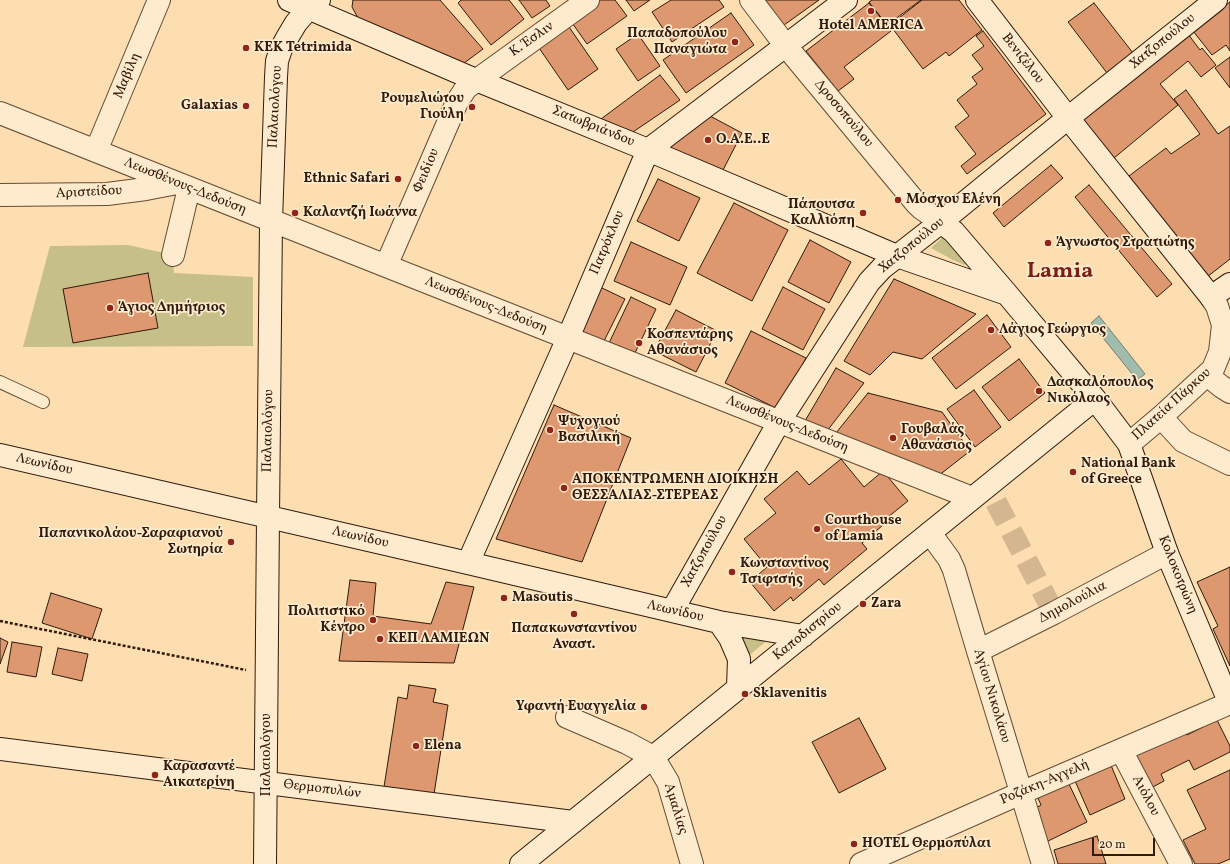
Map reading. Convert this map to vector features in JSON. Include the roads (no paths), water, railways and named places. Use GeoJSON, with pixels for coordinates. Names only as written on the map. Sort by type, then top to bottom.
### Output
{"type":"FeatureCollection","features":[{"type":"Feature","properties":{"kind":"street","name":"Μαβίλη"},"geometry":{"type":"LineString","coordinates":[[96,151],[159,0]]}},
{"type":"Feature","properties":{"kind":"street","name":"Σατωβριάνδου"},"geometry":{"type":"LineString","coordinates":[[289,0],[314,4],[476,80],[648,150],[897,256],[1007,294]]}},
{"type":"Feature","properties":{"kind":"street","name":"K. Έσλιν"},"geometry":{"type":"LineString","coordinates":[[476,80],[588,0]]}},
{"type":"Feature","properties":{"kind":"street","name":"Δροσοπούλου"},"geometry":{"type":"LineString","coordinates":[[751,0],[786,46],[920,208],[954,232],[1007,294]]}},
{"type":"Feature","properties":{"kind":"street","name":"Πατρόκλου"},"geometry":{"type":"LineString","coordinates":[[468,563],[568,338],[648,150],[846,0]]}},
{"type":"Feature","properties":{"kind":"street","name":"Βενιζέλου"},"geometry":{"type":"LineString","coordinates":[[976,0],[1211,297]]}},
{"type":"Feature","properties":{"kind":"street","name":"Χατζοπούλου"},"geometry":{"type":"LineString","coordinates":[[672,611],[779,422],[869,282],[882,268],[1216,0]]}},
{"type":"Feature","properties":{"kind":"street","name":"Παλαιολόγου"},"geometry":{"type":"LineString","coordinates":[[266,864],[268,517],[272,221],[276,77],[277,61],[281,49],[296,23],[314,4]]}},
{"type":"Feature","properties":{"kind":"street","name":"Φειδίου"},"geometry":{"type":"LineString","coordinates":[[386,266],[456,102],[466,88],[476,80]]}},
{"type":"Feature","properties":{"kind":"street","name":"Λεωσθένους-Δεδούση"},"geometry":{"type":"LineString","coordinates":[[0,113],[972,498]]}},
{"type":"Feature","properties":{"kind":"street"},"geometry":{"type":"LineString","coordinates":[[174,255],[183,186]]}},
{"type":"Feature","properties":{"kind":"street","name":"Αριστείδου"},"geometry":{"type":"LineString","coordinates":[[0,195],[107,194],[183,186]]}},
{"type":"Feature","properties":{"kind":"street"},"geometry":{"type":"LineString","coordinates":[[1211,297],[1230,284]]}},
{"type":"Feature","properties":{"kind":"street","name":"Κολοκοτρώνη"},"geometry":{"type":"LineString","coordinates":[[1007,294],[1095,399],[1129,444],[1167,553],[1230,704]]}},
{"type":"Feature","properties":{"kind":"street","name":"Πλατεία Πάρκου"},"geometry":{"type":"LineString","coordinates":[[1129,444],[1161,418],[1213,369],[1220,352],[1222,325],[1220,314],[1211,297]]}},
{"type":"Feature","properties":{"kind":"street"},"geometry":{"type":"LineString","coordinates":[[1207,375],[1222,388],[1230,392]]}},
{"type":"Feature","properties":{"kind":"street","name":"Καποδιστρίου"},"geometry":{"type":"LineString","coordinates":[[521,864],[1095,399]]}},
{"type":"Feature","properties":{"kind":"street"},"geometry":{"type":"LineString","coordinates":[[1161,418],[1183,441],[1230,464]]}},
{"type":"Feature","properties":{"kind":"street","name":"Λεωνίδου"},"geometry":{"type":"LineString","coordinates":[[0,455],[719,622],[803,636]]}},
{"type":"Feature","properties":{"kind":"street","name":"Αγίου Νικολάου"},"geometry":{"type":"LineString","coordinates":[[930,533],[950,559],[954,570],[1043,864]]}},
{"type":"Feature","properties":{"kind":"street","name":"Δημολούλια"},"geometry":{"type":"LineString","coordinates":[[978,651],[1054,613],[1167,553]]}},
{"type":"Feature","properties":{"kind":"street","name":"Λεωνίδου"},"geometry":{"type":"LineString","coordinates":[[719,622],[730,638],[739,659],[738,688]]}},
{"type":"Feature","properties":{"kind":"street","name":"Ροζάκη-Αγγελή"},"geometry":{"type":"LineString","coordinates":[[861,864],[1021,793],[1230,704]]}},
{"type":"Feature","properties":{"kind":"street"},"geometry":{"type":"LineString","coordinates":[[567,717],[653,757]]}},
{"type":"Feature","properties":{"kind":"street","name":"Θερμοπυλών"},"geometry":{"type":"LineString","coordinates":[[0,749],[573,822]]}},
{"type":"Feature","properties":{"kind":"street","name":"Αιόλου"},"geometry":{"type":"LineString","coordinates":[[1121,750],[1181,864]]}},
{"type":"Feature","properties":{"kind":"street","name":"Αμαλίας"},"geometry":{"type":"LineString","coordinates":[[653,757],[668,782],[692,864]]}},
{"type":"Feature","properties":{"kind":"lane"},"geometry":{"type":"LineString","coordinates":[[0,382],[44,402]]}},
{"type":"Feature","properties":{"kind":"tunnel"},"geometry":{"type":"LineString","coordinates":[[996,502],[1054,613]]}},
{"type":"Feature","properties":{"kind":"place","name":"Hotel AMERICA"},"geometry":{"type":"Point","coordinates":[871,11]}},
{"type":"Feature","properties":{"kind":"place","name":"Παπαδοπούλου Παναγιώτα"},"geometry":{"type":"Point","coordinates":[735,42]}},
{"type":"Feature","properties":{"kind":"place","name":"KEK Tetrimida"},"geometry":{"type":"Point","coordinates":[246,48]}},
{"type":"Feature","properties":{"kind":"place","name":"Galaxias"},"geometry":{"type":"Point","coordinates":[246,106]}},
{"type":"Feature","properties":{"kind":"place","name":"Ρουμελιώτου Γιούλη"},"geometry":{"type":"Point","coordinates":[472,107]}},
{"type":"Feature","properties":{"kind":"place","name":"O.A.E..E"},"geometry":{"type":"Point","coordinates":[708,140]}},
{"type":"Feature","properties":{"kind":"place","name":"Ethnic Safari"},"geometry":{"type":"Point","coordinates":[398,179]}},
{"type":"Feature","properties":{"kind":"place","name":"Μόσχου Ελένη"},"geometry":{"type":"Point","coordinates":[898,200]}},
{"type":"Feature","properties":{"kind":"place","name":"Καλαντζή Ιωάννα"},"geometry":{"type":"Point","coordinates":[295,213]}},
{"type":"Feature","properties":{"kind":"place","name":"Πάπουτσα Καλλιόπη"},"geometry":{"type":"Point","coordinates":[863,213]}},
{"type":"Feature","properties":{"kind":"place","name":"Άγνωστος Στρατιώτης"},"geometry":{"type":"Point","coordinates":[1048,243]}},
{"type":"Feature","properties":{"kind":"place","name":"Άγιος Δημήτριος"},"geometry":{"type":"Point","coordinates":[110,308]}},
{"type":"Feature","properties":{"kind":"place","name":"Λάγιος Γεώργιος"},"geometry":{"type":"Point","coordinates":[991,330]}},
{"type":"Feature","properties":{"kind":"place","name":"Κοσπεντάρης Αθανάσιος"},"geometry":{"type":"Point","coordinates":[639,343]}},
{"type":"Feature","properties":{"kind":"place","name":"Δασκαλόπουλος Νικόλαος"},"geometry":{"type":"Point","coordinates":[1039,391]}},
{"type":"Feature","properties":{"kind":"place","name":"Ψυχογιού Βασιλική"},"geometry":{"type":"Point","coordinates":[550,430]}},
{"type":"Feature","properties":{"kind":"place","name":"Γουβαλάς Αθανάσιος"},"geometry":{"type":"Point","coordinates":[893,438]}},
{"type":"Feature","properties":{"kind":"place","name":"National Bank of Greece"},"geometry":{"type":"Point","coordinates":[1073,472]}},
{"type":"Feature","properties":{"kind":"place","name":"ΑΠΟΚΕΝΤΡΩΜΕΝΗ ΔΙΟΙΚΗΣΗ ΘΕΣΣΑΛΙΑΣ-ΣΤΕΡΕΑΣ"},"geometry":{"type":"Point","coordinates":[564,488]}},
{"type":"Feature","properties":{"kind":"place","name":"Courthouse of Lamia"},"geometry":{"type":"Point","coordinates":[817,529]}},
{"type":"Feature","properties":{"kind":"place","name":"Παπανικολάου-Σαραφιανού Σωτηρία"},"geometry":{"type":"Point","coordinates":[231,542]}},
{"type":"Feature","properties":{"kind":"place","name":"Κωνσταντίνος Τσιφτσής"},"geometry":{"type":"Point","coordinates":[732,572]}},
{"type":"Feature","properties":{"kind":"place","name":"Masoutis"},"geometry":{"type":"Point","coordinates":[504,598]}},
{"type":"Feature","properties":{"kind":"place","name":"Zara"},"geometry":{"type":"Point","coordinates":[863,604]}},
{"type":"Feature","properties":{"kind":"place","name":"Παπακωνσταντίνου Αναστ."},"geometry":{"type":"Point","coordinates":[574,614]}},
{"type":"Feature","properties":{"kind":"place","name":"Πολιτιστικό Κέντρο"},"geometry":{"type":"Point","coordinates":[373,620]}},
{"type":"Feature","properties":{"kind":"place","name":"ΚΕΠ ΛΑΜΙΕΩΝ"},"geometry":{"type":"Point","coordinates":[380,639]}},
{"type":"Feature","properties":{"kind":"place","name":"Sklavenitis"},"geometry":{"type":"Point","coordinates":[745,694]}},
{"type":"Feature","properties":{"kind":"place","name":"Υφαντή Ευαγγελία"},"geometry":{"type":"Point","coordinates":[644,707]}},
{"type":"Feature","properties":{"kind":"place","name":"Elena"},"geometry":{"type":"Point","coordinates":[416,746]}},
{"type":"Feature","properties":{"kind":"place","name":"Καρασαντέ Αικατερίνη"},"geometry":{"type":"Point","coordinates":[155,775]}},
{"type":"Feature","properties":{"kind":"place","name":"HOTEL Θερμοπύλαι"},"geometry":{"type":"Point","coordinates":[854,844]}},
{"type":"Feature","properties":{"kind":"district","name":"Lamia"},"geometry":{"type":"Point","coordinates":[1060,273]}}]}
